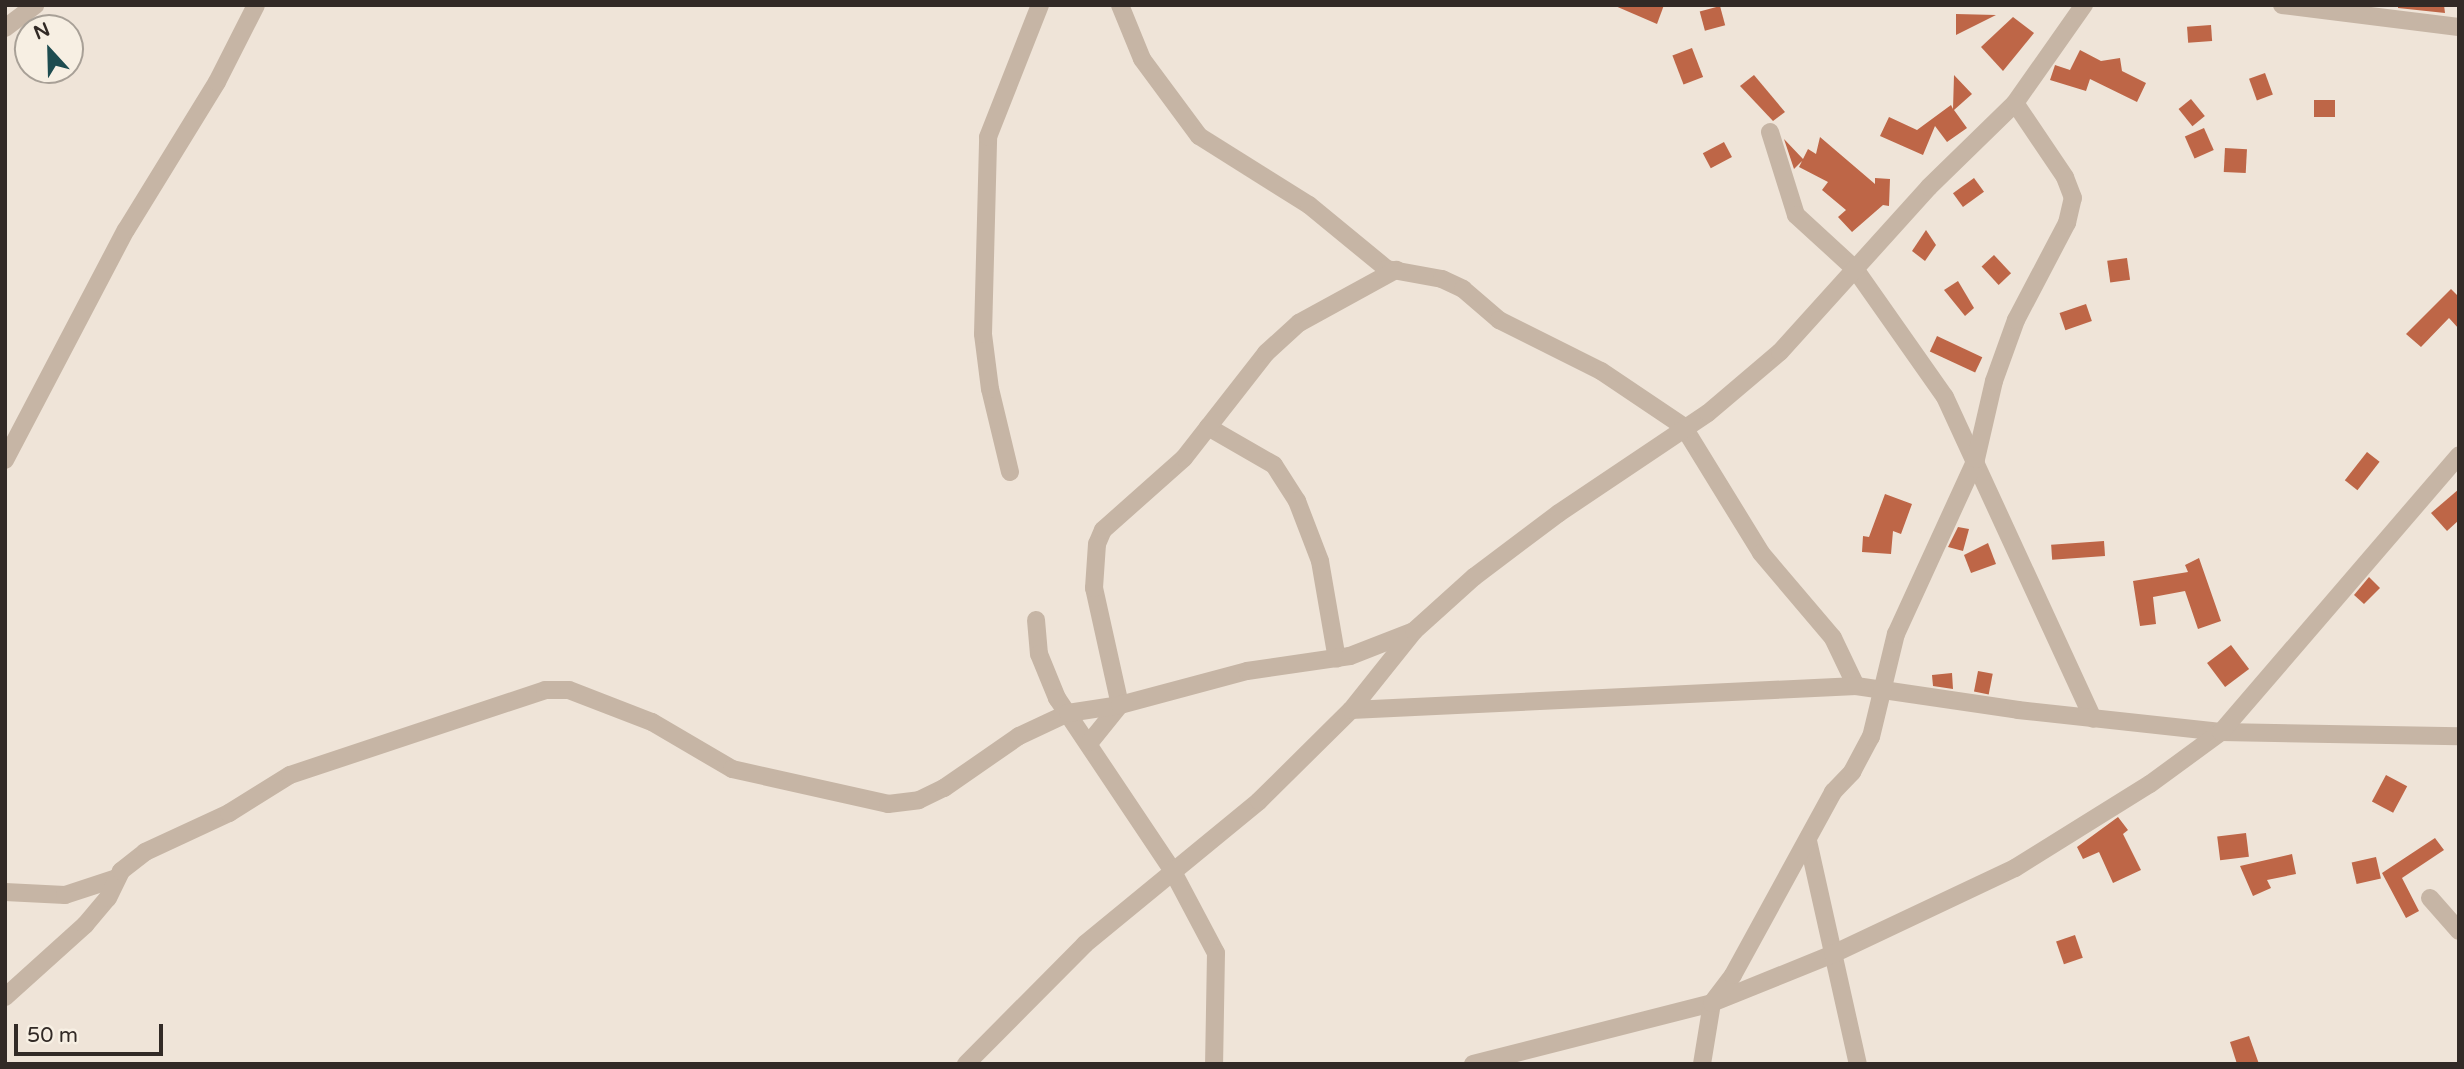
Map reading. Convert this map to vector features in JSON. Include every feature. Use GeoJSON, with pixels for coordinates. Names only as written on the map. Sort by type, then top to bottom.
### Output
{"type":"FeatureCollection","features":[{"type":"Feature","properties":{"kind":"street"},"geometry":{"type":"LineString","coordinates":[[5,28],[35,5]]}},
{"type":"Feature","properties":{"kind":"street"},"geometry":{"type":"LineString","coordinates":[[5,460],[126,230],[217,82],[256,5]]}},
{"type":"Feature","properties":{"kind":"street"},"geometry":{"type":"LineString","coordinates":[[1010,472],[990,389],[983,334],[988,137],[1040,5]]}},
{"type":"Feature","properties":{"kind":"street"},"geometry":{"type":"LineString","coordinates":[[1120,5],[1142,59],[1199,136],[1309,205],[1387,269],[1442,279],[1463,289],[1499,320],[1601,371],[1683,426],[1761,553],[1833,638],[1856,686]]}},
{"type":"Feature","properties":{"kind":"street"},"geometry":{"type":"LineString","coordinates":[[966,1064],[1085,944],[1259,800],[1351,710],[1414,631],[1474,577],[1683,426],[1708,412],[1780,352],[1855,269],[2015,103],[2084,5]]}},
{"type":"Feature","properties":{"kind":"street"},"geometry":{"type":"LineString","coordinates":[[2282,5],[2459,27]]}},
{"type":"Feature","properties":{"kind":"street"},"geometry":{"type":"LineString","coordinates":[[1702,1064],[1712,1003],[1733,975],[1808,841],[1871,737],[1896,634],[1976,459],[2004,352],[2067,223],[2073,198],[2045,142],[2015,103]]}},
{"type":"Feature","properties":{"kind":"street"},"geometry":{"type":"LineString","coordinates":[[1770,132],[1796,215],[1855,269],[1945,397],[1976,459],[2093,719]]}},
{"type":"Feature","properties":{"kind":"street"},"geometry":{"type":"LineString","coordinates":[[1121,705],[1094,588],[1097,544],[1103,530],[1184,458],[1266,353],[1299,323],[1396,270]]}},
{"type":"Feature","properties":{"kind":"street"},"geometry":{"type":"LineString","coordinates":[[1208,427],[1274,465],[1297,501],[1320,561],[1337,659]]}},
{"type":"Feature","properties":{"kind":"street"},"geometry":{"type":"LineString","coordinates":[[1473,1064],[1712,1003],[1833,954],[2015,868],[2150,784],[2221,732],[2459,455]]}},
{"type":"Feature","properties":{"kind":"street"},"geometry":{"type":"LineString","coordinates":[[1036,620],[1039,654],[1068,713],[1090,742],[1172,870],[1216,953],[1214,1064]]}},
{"type":"Feature","properties":{"kind":"street"},"geometry":{"type":"LineString","coordinates":[[5,998],[85,925],[117,878],[145,852],[229,813],[290,775],[545,690],[569,690],[652,722],[732,769],[888,804],[919,800],[944,788],[1019,736],[1068,713],[1121,705],[1247,671],[1337,659],[1414,631]]}},
{"type":"Feature","properties":{"kind":"street"},"geometry":{"type":"LineString","coordinates":[[1351,710],[1856,686],[2093,719],[2221,732],[2454,740]]}},
{"type":"Feature","properties":{"kind":"street"},"geometry":{"type":"LineString","coordinates":[[1090,742],[1121,705]]}},
{"type":"Feature","properties":{"kind":"street"},"geometry":{"type":"LineString","coordinates":[[1808,841],[1858,1064]]}},
{"type":"Feature","properties":{"kind":"street"},"geometry":{"type":"LineString","coordinates":[[5,892],[65,895],[117,878]]}},
{"type":"Feature","properties":{"kind":"street"},"geometry":{"type":"LineString","coordinates":[[2430,898],[2459,931]]}},
{"type":"Feature","properties":{"kind":"building"},"geometry":{"type":"Polygon","coordinates":[[[1613,5],[1664,5],[1657,24],[1613,5]]]}},
{"type":"Feature","properties":{"kind":"building"},"geometry":{"type":"Polygon","coordinates":[[[2398,5],[2444,5],[2445,13],[2398,8],[2398,5]]]}},
{"type":"Feature","properties":{"kind":"building"},"geometry":{"type":"Polygon","coordinates":[[[1720,6],[1725,25],[1705,31],[1700,11],[1720,6]]]}},
{"type":"Feature","properties":{"kind":"building"},"geometry":{"type":"Polygon","coordinates":[[[1956,14],[1996,15],[1956,35],[1956,14]]]}},
{"type":"Feature","properties":{"kind":"building"},"geometry":{"type":"Polygon","coordinates":[[[2013,17],[2034,33],[2003,71],[1981,47],[2013,17]]]}},
{"type":"Feature","properties":{"kind":"building"},"geometry":{"type":"Polygon","coordinates":[[[2211,25],[2212,41],[2188,43],[2187,27],[2211,25]]]}},
{"type":"Feature","properties":{"kind":"building"},"geometry":{"type":"Polygon","coordinates":[[[1692,48],[1703,77],[1684,84],[1672,56],[1692,48]]]}},
{"type":"Feature","properties":{"kind":"building"},"geometry":{"type":"Polygon","coordinates":[[[2080,50],[2101,61],[2120,58],[2122,71],[2146,83],[2137,102],[2090,79],[2086,91],[2050,80],[2055,65],[2070,70],[2080,50]]]}},
{"type":"Feature","properties":{"kind":"building"},"geometry":{"type":"Polygon","coordinates":[[[2265,73],[2273,95],[2257,100],[2249,79],[2265,73]]]}},
{"type":"Feature","properties":{"kind":"building"},"geometry":{"type":"Polygon","coordinates":[[[1754,75],[1785,112],[1773,121],[1740,86],[1754,75]]]}},
{"type":"Feature","properties":{"kind":"building"},"geometry":{"type":"Polygon","coordinates":[[[1954,75],[1972,94],[1954,110],[1967,128],[1947,142],[1935,126],[1923,155],[1880,136],[1889,117],[1917,130],[1951,105],[1953,109],[1954,75]]]}},
{"type":"Feature","properties":{"kind":"building"},"geometry":{"type":"Polygon","coordinates":[[[2191,99],[2205,116],[2192,126],[2179,109],[2191,99]]]}},
{"type":"Feature","properties":{"kind":"building"},"geometry":{"type":"Polygon","coordinates":[[[2314,100],[2335,100],[2335,117],[2314,117],[2314,100]]]}},
{"type":"Feature","properties":{"kind":"building"},"geometry":{"type":"Polygon","coordinates":[[[2204,128],[2214,150],[2195,158],[2185,137],[2204,128]]]}},
{"type":"Feature","properties":{"kind":"building"},"geometry":{"type":"Polygon","coordinates":[[[1820,137],[1875,184],[1875,178],[1890,179],[1889,206],[1883,205],[1852,232],[1838,217],[1846,210],[1822,190],[1828,182],[1799,167],[1802,161],[1794,169],[1784,139],[1803,159],[1808,149],[1816,154],[1820,137]]]}},
{"type":"Feature","properties":{"kind":"building"},"geometry":{"type":"Polygon","coordinates":[[[1724,142],[1732,157],[1711,168],[1703,153],[1724,142]]]}},
{"type":"Feature","properties":{"kind":"building"},"geometry":{"type":"Polygon","coordinates":[[[2225,148],[2247,149],[2246,173],[2224,172],[2225,148]]]}},
{"type":"Feature","properties":{"kind":"building"},"geometry":{"type":"Polygon","coordinates":[[[1974,178],[1984,192],[1963,207],[1953,193],[1974,178]]]}},
{"type":"Feature","properties":{"kind":"building"},"geometry":{"type":"Polygon","coordinates":[[[1926,230],[1936,245],[1925,261],[1912,251],[1926,230]]]}},
{"type":"Feature","properties":{"kind":"building"},"geometry":{"type":"Polygon","coordinates":[[[1994,255],[2011,273],[1999,285],[1982,267],[1994,255]]]}},
{"type":"Feature","properties":{"kind":"building"},"geometry":{"type":"Polygon","coordinates":[[[2127,258],[2130,280],[2110,283],[2107,261],[2127,258]]]}},
{"type":"Feature","properties":{"kind":"building"},"geometry":{"type":"Polygon","coordinates":[[[1958,281],[1974,308],[1965,316],[1944,290],[1958,281]]]}},
{"type":"Feature","properties":{"kind":"building"},"geometry":{"type":"Polygon","coordinates":[[[2451,289],[2459,297],[2459,329],[2449,318],[2421,347],[2406,334],[2451,289]]]}},
{"type":"Feature","properties":{"kind":"building"},"geometry":{"type":"Polygon","coordinates":[[[2086,304],[2092,321],[2065,330],[2060,313],[2086,304]]]}},
{"type":"Feature","properties":{"kind":"building"},"geometry":{"type":"Polygon","coordinates":[[[1937,336],[1982,357],[1975,373],[1930,351],[1937,336]]]}},
{"type":"Feature","properties":{"kind":"building"},"geometry":{"type":"Polygon","coordinates":[[[2367,452],[2380,462],[2357,490],[2345,480],[2367,452]]]}},
{"type":"Feature","properties":{"kind":"building"},"geometry":{"type":"Polygon","coordinates":[[[2459,489],[2459,520],[2447,531],[2431,513],[2459,489]]]}},
{"type":"Feature","properties":{"kind":"building"},"geometry":{"type":"Polygon","coordinates":[[[1885,494],[1912,504],[1901,534],[1893,531],[1891,554],[1862,552],[1863,536],[1869,537],[1885,494]]]}},
{"type":"Feature","properties":{"kind":"building"},"geometry":{"type":"Polygon","coordinates":[[[1958,527],[1969,529],[1963,551],[1948,547],[1958,527]]]}},
{"type":"Feature","properties":{"kind":"building"},"geometry":{"type":"Polygon","coordinates":[[[2104,541],[2105,556],[2052,560],[2051,545],[2104,541]]]}},
{"type":"Feature","properties":{"kind":"building"},"geometry":{"type":"Polygon","coordinates":[[[1988,543],[1996,564],[1971,573],[1964,555],[1988,543]]]}},
{"type":"Feature","properties":{"kind":"building"},"geometry":{"type":"Polygon","coordinates":[[[2199,558],[2221,621],[2198,629],[2185,591],[2153,597],[2156,624],[2140,626],[2133,581],[2188,572],[2185,565],[2199,558]]]}},
{"type":"Feature","properties":{"kind":"building"},"geometry":{"type":"Polygon","coordinates":[[[2369,577],[2380,588],[2364,604],[2354,595],[2369,577]]]}},
{"type":"Feature","properties":{"kind":"building"},"geometry":{"type":"Polygon","coordinates":[[[2231,645],[2249,669],[2225,687],[2207,663],[2231,645]]]}},
{"type":"Feature","properties":{"kind":"building"},"geometry":{"type":"Polygon","coordinates":[[[1978,671],[1993,674],[1989,694],[1974,692],[1978,671]]]}},
{"type":"Feature","properties":{"kind":"building"},"geometry":{"type":"Polygon","coordinates":[[[1952,673],[1953,689],[1933,686],[1932,675],[1952,673]]]}},
{"type":"Feature","properties":{"kind":"building"},"geometry":{"type":"Polygon","coordinates":[[[2386,775],[2407,786],[2393,813],[2372,801],[2386,775]]]}},
{"type":"Feature","properties":{"kind":"building"},"geometry":{"type":"Polygon","coordinates":[[[2118,817],[2128,830],[2123,834],[2141,870],[2113,883],[2099,852],[2083,859],[2077,847],[2118,817]]]}},
{"type":"Feature","properties":{"kind":"building"},"geometry":{"type":"Polygon","coordinates":[[[2246,833],[2249,857],[2220,860],[2217,837],[2246,833]]]}},
{"type":"Feature","properties":{"kind":"building"},"geometry":{"type":"Polygon","coordinates":[[[2435,838],[2444,850],[2402,878],[2419,911],[2406,918],[2382,873],[2435,838]]]}},
{"type":"Feature","properties":{"kind":"building"},"geometry":{"type":"Polygon","coordinates":[[[2292,854],[2296,874],[2267,880],[2271,888],[2253,896],[2240,866],[2292,854]]]}},
{"type":"Feature","properties":{"kind":"building"},"geometry":{"type":"Polygon","coordinates":[[[2376,857],[2381,878],[2357,884],[2352,863],[2376,857]]]}},
{"type":"Feature","properties":{"kind":"building"},"geometry":{"type":"Polygon","coordinates":[[[2075,935],[2083,958],[2064,964],[2056,942],[2075,935]]]}},
{"type":"Feature","properties":{"kind":"building"},"geometry":{"type":"Polygon","coordinates":[[[2249,1036],[2259,1064],[2237,1064],[2230,1042],[2249,1036]]]}}]}
